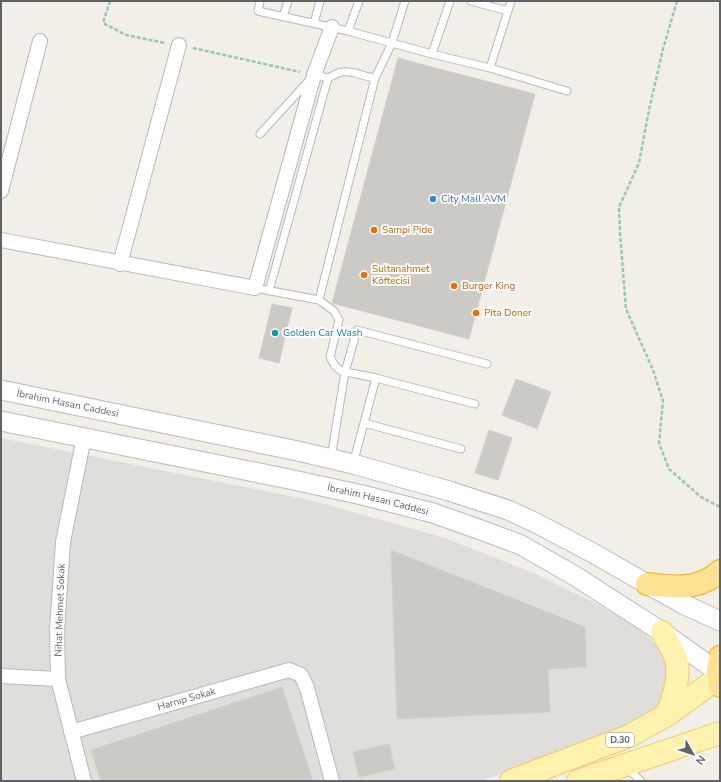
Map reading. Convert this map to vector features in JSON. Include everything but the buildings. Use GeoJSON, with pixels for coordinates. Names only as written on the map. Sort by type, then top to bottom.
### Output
{"type":"FeatureCollection","features":[{"type":"Feature","properties":{"kind":"highway"},"geometry":{"type":"LineString","coordinates":[[647,584],[673,588],[690,587],[714,576],[720,571]]}},
{"type":"Feature","properties":{"kind":"main road","name":"İbrahim Hasan Caddesi"},"geometry":{"type":"LineString","coordinates":[[1,390],[291,449],[353,464],[450,491],[508,510],[534,522],[593,552],[683,604],[720,621]]}},
{"type":"Feature","properties":{"kind":"main road","name":"İbrahim Hasan Caddesi"},"geometry":{"type":"LineString","coordinates":[[1,420],[289,478],[433,513],[522,545],[575,576],[662,632],[719,673]]}},
{"type":"Feature","properties":{"kind":"main road"},"geometry":{"type":"LineString","coordinates":[[662,632],[675,656],[677,674],[675,690],[667,715]]}},
{"type":"Feature","properties":{"kind":"main road","name":"D.30"},"geometry":{"type":"LineString","coordinates":[[511,781],[629,736],[667,715],[719,673]]}},
{"type":"Feature","properties":{"kind":"main road","name":"D.30"},"geometry":{"type":"LineString","coordinates":[[578,781],[720,734]]}},
{"type":"Feature","properties":{"kind":"street"},"geometry":{"type":"LineString","coordinates":[[1,240],[120,264],[255,288],[314,75],[332,27]]}},
{"type":"Feature","properties":{"kind":"street"},"geometry":{"type":"LineString","coordinates":[[1,191],[40,41]]}},
{"type":"Feature","properties":{"kind":"street"},"geometry":{"type":"LineString","coordinates":[[120,264],[179,45]]}},
{"type":"Feature","properties":{"kind":"street","name":"Nihat Mehmet Sokak"},"geometry":{"type":"LineString","coordinates":[[84,437],[63,542],[57,630],[58,679],[84,781]]}},
{"type":"Feature","properties":{"kind":"street","name":"Harnıp Sokak"},"geometry":{"type":"LineString","coordinates":[[71,732],[289,670],[301,675],[308,688],[332,781]]}},
{"type":"Feature","properties":{"kind":"street"},"geometry":{"type":"LineString","coordinates":[[1,676],[58,679]]}},
{"type":"Feature","properties":{"kind":"lane"},"geometry":{"type":"LineString","coordinates":[[260,1],[258,11],[348,31],[490,68],[567,91]]}},
{"type":"Feature","properties":{"kind":"lane"},"geometry":{"type":"LineString","coordinates":[[283,17],[288,1]]}},
{"type":"Feature","properties":{"kind":"lane"},"geometry":{"type":"LineString","coordinates":[[314,23],[320,1]]}},
{"type":"Feature","properties":{"kind":"lane"},"geometry":{"type":"LineString","coordinates":[[348,31],[359,1]]}},
{"type":"Feature","properties":{"kind":"lane"},"geometry":{"type":"LineString","coordinates":[[319,300],[375,78],[392,43],[405,1]]}},
{"type":"Feature","properties":{"kind":"lane"},"geometry":{"type":"LineString","coordinates":[[432,54],[450,1]]}},
{"type":"Feature","properties":{"kind":"lane"},"geometry":{"type":"LineString","coordinates":[[471,1],[508,11]]}},
{"type":"Feature","properties":{"kind":"lane"},"geometry":{"type":"LineString","coordinates":[[490,68],[511,1]]}},
{"type":"Feature","properties":{"kind":"lane"},"geometry":{"type":"LineString","coordinates":[[260,134],[314,75],[328,78],[344,72],[355,72],[366,77],[375,78]]}},
{"type":"Feature","properties":{"kind":"lane"},"geometry":{"type":"LineString","coordinates":[[269,291],[328,78]]}},
{"type":"Feature","properties":{"kind":"lane"},"geometry":{"type":"LineString","coordinates":[[255,288],[319,300],[334,311],[339,320],[330,357],[335,366],[341,371],[376,378],[475,404]]}},
{"type":"Feature","properties":{"kind":"lane"},"geometry":{"type":"LineString","coordinates":[[331,459],[345,372],[357,330],[487,364]]}},
{"type":"Feature","properties":{"kind":"lane"},"geometry":{"type":"LineString","coordinates":[[353,464],[376,378]]}},
{"type":"Feature","properties":{"kind":"lane"},"geometry":{"type":"LineString","coordinates":[[364,424],[461,449]]}},
{"type":"Feature","properties":{"kind":"lane"},"geometry":{"type":"LineString","coordinates":[[625,765],[640,781]]}},
{"type":"Feature","properties":{"kind":"path"},"geometry":{"type":"LineString","coordinates":[[110,1],[103,23],[126,35],[179,45],[314,75]]}},
{"type":"Feature","properties":{"kind":"path"},"geometry":{"type":"LineString","coordinates":[[677,1],[663,49],[639,163],[619,207],[626,309],[653,370],[663,401],[659,443],[669,469],[701,497],[720,507]]}},
{"type":"Feature","properties":{"kind":"shaded area"},"geometry":{"type":"Polygon","coordinates":[[[1,438],[310,500],[445,538],[538,575],[597,604],[642,630],[655,644],[664,658],[668,675],[661,702],[651,713],[619,733],[481,781],[1,781],[1,438]]]}},
{"type":"Feature","properties":{"kind":"place","name":"City Mall AVM"},"geometry":{"type":"Point","coordinates":[433,199]}},
{"type":"Feature","properties":{"kind":"place","name":"Sampi Pide"},"geometry":{"type":"Point","coordinates":[374,230]}},
{"type":"Feature","properties":{"kind":"place","name":"Sultanahmet Köftecisi"},"geometry":{"type":"Point","coordinates":[364,275]}},
{"type":"Feature","properties":{"kind":"place","name":"Burger King"},"geometry":{"type":"Point","coordinates":[454,286]}},
{"type":"Feature","properties":{"kind":"place","name":"Pita Doner"},"geometry":{"type":"Point","coordinates":[476,313]}},
{"type":"Feature","properties":{"kind":"place","name":"Golden Car Wash"},"geometry":{"type":"Point","coordinates":[275,333]}}]}
